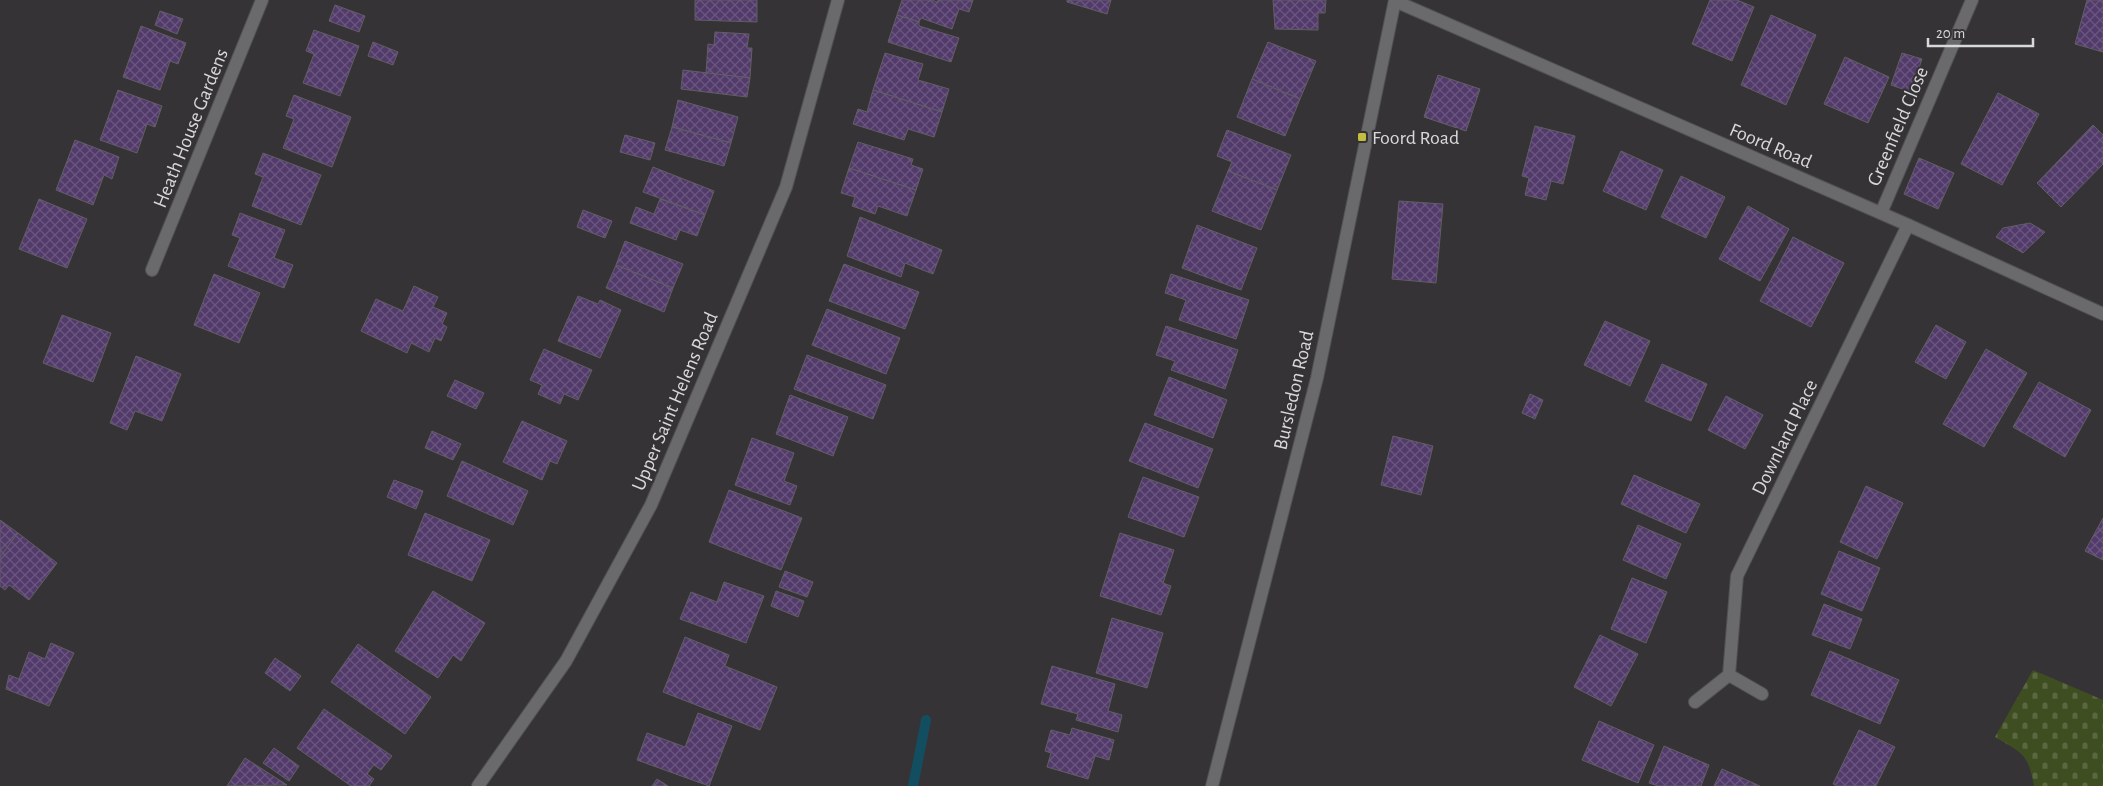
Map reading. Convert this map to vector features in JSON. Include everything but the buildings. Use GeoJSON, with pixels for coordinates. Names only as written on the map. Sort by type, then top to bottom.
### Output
{"type":"FeatureCollection","features":[{"type":"Feature","properties":{"kind":"street","name":"Heath House Gardens"},"geometry":{"type":"LineString","coordinates":[[152,270],[262,0]]}},
{"type":"Feature","properties":{"kind":"street","name":"Upper Saint Helens Road"},"geometry":{"type":"LineString","coordinates":[[478,786],[566,661],[651,505],[786,187],[838,0]]}},
{"type":"Feature","properties":{"kind":"street","name":"Greenfield Close"},"geometry":{"type":"LineString","coordinates":[[1881,213],[1972,0]]}},
{"type":"Feature","properties":{"kind":"street","name":"Foord Road"},"geometry":{"type":"LineString","coordinates":[[1395,1],[1881,213],[2103,314]]}},
{"type":"Feature","properties":{"kind":"street","name":"Bursledon Road"},"geometry":{"type":"LineString","coordinates":[[1212,786],[1317,378],[1395,1]]}},
{"type":"Feature","properties":{"kind":"street","name":"Downland Place"},"geometry":{"type":"LineString","coordinates":[[1729,675],[1737,576],[1908,225]]}},
{"type":"Feature","properties":{"kind":"street"},"geometry":{"type":"LineString","coordinates":[[1695,702],[1729,675],[1762,694]]}},
{"type":"Feature","properties":{"kind":"green space"},"geometry":{"type":"Polygon","coordinates":[[[2033,670],[2103,700],[2103,786],[2034,786],[2026,760],[2018,751],[1995,737],[2033,670]]]}},
{"type":"Feature","properties":{"kind":"waterway"},"geometry":{"type":"LineString","coordinates":[[913,786],[926,720]]}},
{"type":"Feature","properties":{"kind":"place","name":"Foord Road"},"geometry":{"type":"Point","coordinates":[1362,137]}}]}
